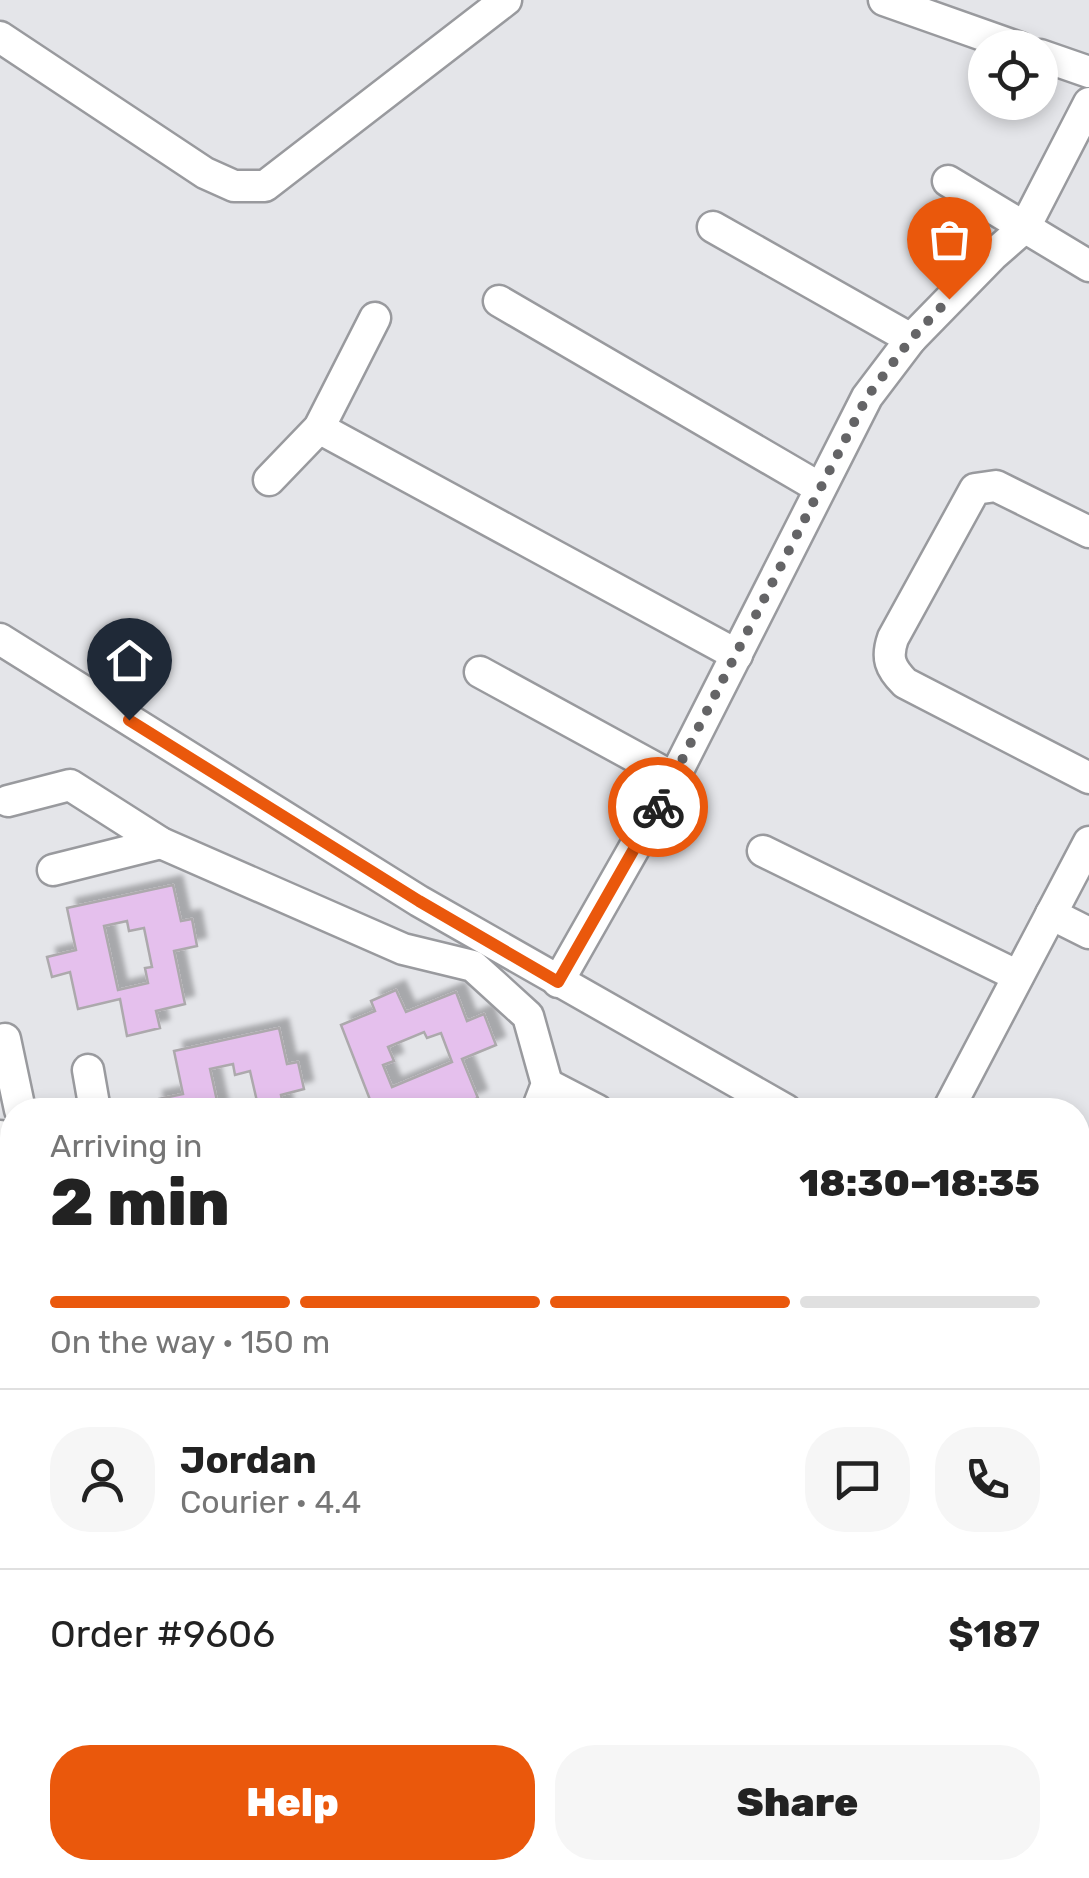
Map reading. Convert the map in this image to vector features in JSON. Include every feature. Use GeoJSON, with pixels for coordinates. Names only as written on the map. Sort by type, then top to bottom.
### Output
{"type":"FeatureCollection","features":[{"type":"Feature","properties":{"kind":"street"},"geometry":{"type":"LineString","coordinates":[[0,37],[205,173],[234,186],[266,186],[506,0]]}},
{"type":"Feature","properties":{"kind":"street"},"geometry":{"type":"LineString","coordinates":[[884,0],[969,30]]}},
{"type":"Feature","properties":{"kind":"street"},"geometry":{"type":"LineString","coordinates":[[1058,61],[1089,72]]}},
{"type":"Feature","properties":{"kind":"street"},"geometry":{"type":"LineString","coordinates":[[558,982],[674,778],[867,397],[911,339],[992,255],[1025,228],[1089,103]]}},
{"type":"Feature","properties":{"kind":"street"},"geometry":{"type":"LineString","coordinates":[[948,181],[1089,266]]}},
{"type":"Feature","properties":{"kind":"street"},"geometry":{"type":"LineString","coordinates":[[714,227],[911,339]]}},
{"type":"Feature","properties":{"kind":"street"},"geometry":{"type":"LineString","coordinates":[[498,302],[820,488]]}},
{"type":"Feature","properties":{"kind":"street"},"geometry":{"type":"LineString","coordinates":[[269,480],[319,428],[375,318]]}},
{"type":"Feature","properties":{"kind":"street"},"geometry":{"type":"LineString","coordinates":[[319,428],[737,654]]}},
{"type":"Feature","properties":{"kind":"street"},"geometry":{"type":"LineString","coordinates":[[1089,532],[996,486],[975,489],[893,638],[888,655],[892,670],[906,683],[1089,778]]}},
{"type":"Feature","properties":{"kind":"street"},"geometry":{"type":"LineString","coordinates":[[0,639],[419,901],[765,1098]]}},
{"type":"Feature","properties":{"kind":"street"},"geometry":{"type":"LineString","coordinates":[[480,672],[674,778]]}},
{"type":"Feature","properties":{"kind":"street"},"geometry":{"type":"LineString","coordinates":[[8,801],[70,785],[161,843],[403,949],[473,966],[528,1016],[542,1097]]}},
{"type":"Feature","properties":{"kind":"street"},"geometry":{"type":"LineString","coordinates":[[954,1098],[1089,842]]}},
{"type":"Feature","properties":{"kind":"street"},"geometry":{"type":"LineString","coordinates":[[53,870],[161,843]]}},
{"type":"Feature","properties":{"kind":"street"},"geometry":{"type":"LineString","coordinates":[[763,851],[1018,976]]}},
{"type":"Feature","properties":{"kind":"street"},"geometry":{"type":"LineString","coordinates":[[1050,914],[1089,933]]}},
{"type":"Feature","properties":{"kind":"street"},"geometry":{"type":"LineString","coordinates":[[5,1039],[17,1098]]}},
{"type":"Feature","properties":{"kind":"street"},"geometry":{"type":"LineString","coordinates":[[88,1070],[94,1098]]}},
{"type":"Feature","properties":{"kind":"building"},"geometry":{"type":"Polygon","coordinates":[[[173,885],[181,921],[192,919],[197,946],[174,951],[185,1004],[156,1011],[160,1028],[127,1036],[120,999],[78,1009],[70,972],[52,977],[47,957],[76,950],[67,908],[173,885]],[[127,921],[104,926],[118,990],[148,983],[145,968],[152,967],[144,928],[129,931],[127,921]]]}},
{"type":"Feature","properties":{"kind":"building"},"geometry":{"type":"Polygon","coordinates":[[[396,990],[406,1012],[456,992],[467,1021],[484,1014],[496,1045],[462,1059],[478,1098],[369,1098],[341,1025],[375,1011],[371,1001],[396,990]],[[424,1032],[388,1047],[394,1061],[383,1065],[392,1087],[452,1062],[441,1033],[427,1038],[424,1032]]]}},
{"type":"Feature","properties":{"kind":"building"},"geometry":{"type":"Polygon","coordinates":[[[279,1028],[287,1064],[298,1062],[304,1089],[281,1095],[282,1098],[256,1098],[250,1071],[235,1075],[233,1064],[210,1069],[216,1098],[164,1098],[183,1094],[174,1051],[279,1028]]]}},
{"type":"Feature","properties":{"kind":"way so far"},"geometry":{"type":"LineString","coordinates":[[658,807],[867,397],[911,339],[949,299]]}},
{"type":"Feature","properties":{"kind":"route"},"geometry":{"type":"LineString","coordinates":[[129,720],[419,901],[558,982],[658,807]]}}]}
